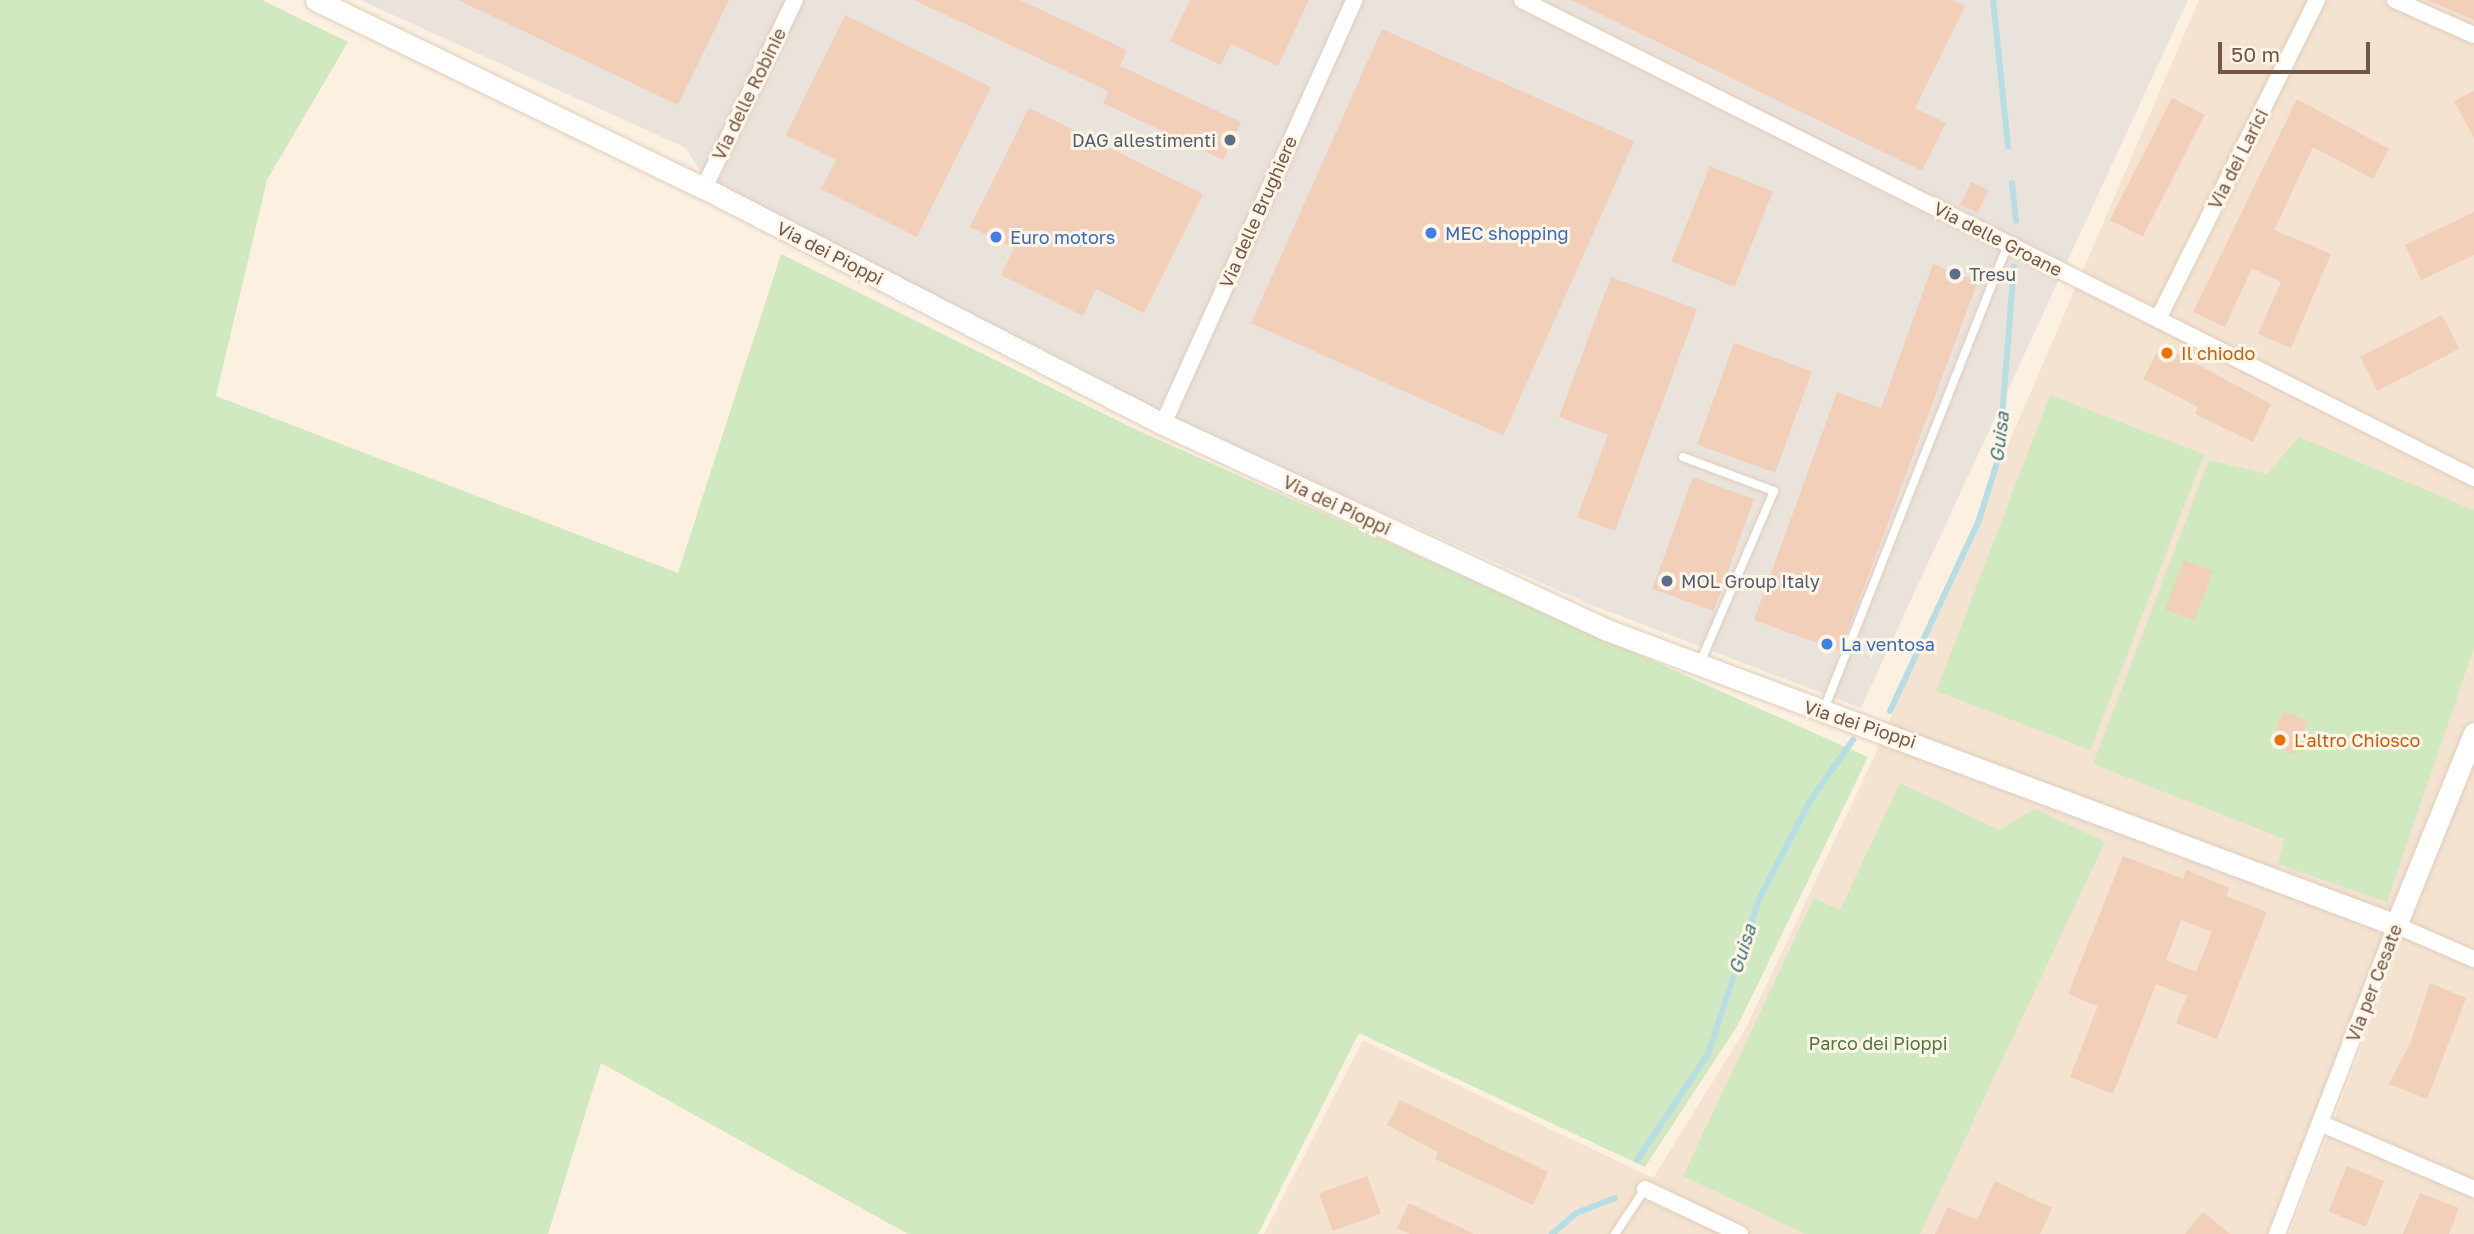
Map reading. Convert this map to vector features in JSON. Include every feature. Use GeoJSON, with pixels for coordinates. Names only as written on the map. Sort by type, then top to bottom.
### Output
{"type":"FeatureCollection","features":[{"type":"Feature","properties":{"kind":"street","name":"Via dei Pioppi"},"geometry":{"type":"LineString","coordinates":[[316,0],[704,188],[1163,424],[1607,630],[1698,667],[1915,742],[2396,925]]}},
{"type":"Feature","properties":{"kind":"street","name":"Via delle Robinie"},"geometry":{"type":"LineString","coordinates":[[704,188],[794,0]]}},
{"type":"Feature","properties":{"kind":"street","name":"Via delle Brughiere"},"geometry":{"type":"LineString","coordinates":[[1163,424],[1354,0]]}},
{"type":"Feature","properties":{"kind":"street","name":"Via delle Groane"},"geometry":{"type":"LineString","coordinates":[[1522,0],[2474,478]]}},
{"type":"Feature","properties":{"kind":"street","name":"Via dei Larici"},"geometry":{"type":"LineString","coordinates":[[2158,319],[2317,0]]}},
{"type":"Feature","properties":{"kind":"street"},"geometry":{"type":"LineString","coordinates":[[2395,0],[2474,35]]}},
{"type":"Feature","properties":{"kind":"street","name":"Via per Cesate"},"geometry":{"type":"LineString","coordinates":[[2277,1234],[2396,925],[2474,733]]}},
{"type":"Feature","properties":{"kind":"street"},"geometry":{"type":"LineString","coordinates":[[2396,925],[2474,959]]}},
{"type":"Feature","properties":{"kind":"street"},"geometry":{"type":"LineString","coordinates":[[2320,1123],[2474,1189]]}},
{"type":"Feature","properties":{"kind":"street"},"geometry":{"type":"LineString","coordinates":[[1645,1189],[1740,1234]]}},
{"type":"Feature","properties":{"kind":"lane"},"geometry":{"type":"LineString","coordinates":[[1823,712],[2008,244]]}},
{"type":"Feature","properties":{"kind":"lane"},"geometry":{"type":"LineString","coordinates":[[1683,457],[1774,491],[1698,667]]}},
{"type":"Feature","properties":{"kind":"lane"},"geometry":{"type":"LineString","coordinates":[[1615,1234],[1645,1189]]}},
{"type":"Feature","properties":{"kind":"shaded area"},"geometry":{"type":"Polygon","coordinates":[[[360,0],[2188,0],[1861,708],[1589,604],[1198,430],[705,179],[686,148],[360,0]]]}},
{"type":"Feature","properties":{"kind":"shaded area"},"geometry":{"type":"Polygon","coordinates":[[[2199,0],[2474,0],[2474,719],[2272,1234],[1264,1234],[1363,1040],[1653,1178],[1746,1028],[1874,757],[2199,0]]]}},
{"type":"Feature","properties":{"kind":"shaded area"},"geometry":{"type":"Polygon","coordinates":[[[2474,756],[2474,1234],[2289,1234],[2327,1138],[2474,756]]]}},
{"type":"Feature","properties":{"kind":"green space"},"geometry":{"type":"Polygon","coordinates":[[[0,0],[262,0],[348,42],[267,180],[216,396],[678,573],[781,254],[1137,430],[1868,757],[1738,1025],[1645,1167],[1359,1033],[1258,1234],[908,1234],[601,1063],[548,1234],[0,1234],[0,0]]]}},
{"type":"Feature","properties":{"kind":"green space"},"geometry":{"type":"Polygon","coordinates":[[[2050,395],[2204,454],[2090,750],[1936,691],[2050,395]]]}},
{"type":"Feature","properties":{"kind":"green space"},"geometry":{"type":"Polygon","coordinates":[[[2299,437],[2474,510],[2474,648],[2387,902],[2278,864],[2284,839],[2093,764],[2209,460],[2267,474],[2299,437]]]}},
{"type":"Feature","properties":{"kind":"green space","name":"Parco dei Pioppi"},"geometry":{"type":"Polygon","coordinates":[[[1900,783],[1999,830],[2035,809],[2105,842],[1920,1234],[1805,1234],[1683,1176],[1814,898],[1840,910],[1900,783]]]}},
{"type":"Feature","properties":{"kind":"building"},"geometry":{"type":"Polygon","coordinates":[[[458,0],[729,0],[678,105],[458,0]]]}},
{"type":"Feature","properties":{"kind":"building"},"geometry":{"type":"Polygon","coordinates":[[[914,0],[1020,0],[1127,50],[1120,66],[1241,122],[1223,160],[1103,103],[1108,91],[914,0]]]}},
{"type":"Feature","properties":{"kind":"building"},"geometry":{"type":"Polygon","coordinates":[[[1190,0],[1309,0],[1278,66],[1231,44],[1221,65],[1170,41],[1190,0]]]}},
{"type":"Feature","properties":{"kind":"building"},"geometry":{"type":"Polygon","coordinates":[[[1571,0],[1953,0],[1965,6],[1915,108],[1946,123],[1922,171],[1571,0]]]}},
{"type":"Feature","properties":{"kind":"building"},"geometry":{"type":"Polygon","coordinates":[[[2427,0],[2474,0],[2474,20],[2427,0]]]}},
{"type":"Feature","properties":{"kind":"building"},"geometry":{"type":"Polygon","coordinates":[[[845,15],[991,87],[917,237],[821,189],[836,160],[786,135],[845,15]]]}},
{"type":"Feature","properties":{"kind":"building"},"geometry":{"type":"Polygon","coordinates":[[[1382,29],[1634,141],[1503,435],[1251,323],[1382,29]]]}},
{"type":"Feature","properties":{"kind":"building"},"geometry":{"type":"Polygon","coordinates":[[[2474,91],[2474,138],[2454,101],[2474,91]]]}},
{"type":"Feature","properties":{"kind":"building"},"geometry":{"type":"Polygon","coordinates":[[[2172,98],[2205,115],[2143,237],[2110,220],[2172,98]]]}},
{"type":"Feature","properties":{"kind":"building"},"geometry":{"type":"Polygon","coordinates":[[[2297,99],[2389,149],[2373,179],[2313,147],[2274,230],[2331,254],[2291,348],[2258,334],[2281,282],[2252,268],[2225,327],[2193,312],[2297,99]]]}},
{"type":"Feature","properties":{"kind":"building"},"geometry":{"type":"Polygon","coordinates":[[[1029,108],[1203,194],[1144,313],[1096,289],[1083,316],[1001,275],[1014,248],[970,227],[1029,108]]]}},
{"type":"Feature","properties":{"kind":"building"},"geometry":{"type":"Polygon","coordinates":[[[1710,166],[1773,191],[1734,287],[1671,261],[1710,166]]]}},
{"type":"Feature","properties":{"kind":"building"},"geometry":{"type":"Polygon","coordinates":[[[1971,182],[1988,190],[1978,213],[1960,205],[1971,182]]]}},
{"type":"Feature","properties":{"kind":"building"},"geometry":{"type":"Polygon","coordinates":[[[2474,212],[2474,255],[2421,280],[2405,245],[2474,212]]]}},
{"type":"Feature","properties":{"kind":"building"},"geometry":{"type":"Polygon","coordinates":[[[1933,264],[1978,281],[1840,651],[1754,620],[1837,392],[1881,408],[1933,264]]]}},
{"type":"Feature","properties":{"kind":"building"},"geometry":{"type":"Polygon","coordinates":[[[1611,277],[1697,309],[1615,531],[1577,517],[1608,435],[1559,417],[1611,277]]]}},
{"type":"Feature","properties":{"kind":"building"},"geometry":{"type":"Polygon","coordinates":[[[2442,315],[2459,349],[2377,391],[2360,357],[2442,315]]]}},
{"type":"Feature","properties":{"kind":"building"},"geometry":{"type":"Polygon","coordinates":[[[1734,343],[1812,371],[1775,473],[1697,444],[1734,343]]]}},
{"type":"Feature","properties":{"kind":"building"},"geometry":{"type":"Polygon","coordinates":[[[2161,345],[2271,404],[2253,442],[2195,414],[2198,407],[2143,379],[2161,345]]]}},
{"type":"Feature","properties":{"kind":"building"},"geometry":{"type":"Polygon","coordinates":[[[1693,477],[1754,499],[1713,611],[1652,589],[1693,477]]]}},
{"type":"Feature","properties":{"kind":"building"},"geometry":{"type":"Polygon","coordinates":[[[2184,560],[2213,571],[2194,621],[2165,609],[2184,560]]]}},
{"type":"Feature","properties":{"kind":"building"},"geometry":{"type":"Polygon","coordinates":[[[2283,711],[2308,721],[2295,754],[2270,744],[2283,711]]]}},
{"type":"Feature","properties":{"kind":"building"},"geometry":{"type":"Polygon","coordinates":[[[2123,856],[2183,879],[2186,870],[2229,888],[2226,896],[2267,912],[2217,1039],[2176,1023],[2187,996],[2156,984],[2113,1094],[2070,1077],[2098,1006],[2068,994],[2123,856]],[[2181,920],[2166,960],[2196,972],[2212,932],[2181,920]]]}},
{"type":"Feature","properties":{"kind":"building"},"geometry":{"type":"Polygon","coordinates":[[[2430,983],[2466,998],[2427,1099],[2389,1084],[2410,1044],[2430,983]]]}},
{"type":"Feature","properties":{"kind":"building"},"geometry":{"type":"Polygon","coordinates":[[[1400,1100],[1548,1172],[1533,1205],[1435,1159],[1438,1152],[1387,1125],[1400,1100]]]}},
{"type":"Feature","properties":{"kind":"building"},"geometry":{"type":"Polygon","coordinates":[[[2347,1166],[2384,1181],[2366,1226],[2329,1211],[2347,1166]]]}},
{"type":"Feature","properties":{"kind":"building"},"geometry":{"type":"Polygon","coordinates":[[[1367,1176],[1381,1214],[1333,1231],[1319,1193],[1367,1176]]]}},
{"type":"Feature","properties":{"kind":"building"},"geometry":{"type":"Polygon","coordinates":[[[1995,1181],[2052,1208],[2040,1234],[1935,1234],[1948,1207],[1977,1220],[1995,1181]]]}},
{"type":"Feature","properties":{"kind":"building"},"geometry":{"type":"Polygon","coordinates":[[[2420,1193],[2459,1208],[2449,1234],[2403,1234],[2420,1193]]]}},
{"type":"Feature","properties":{"kind":"building"},"geometry":{"type":"Polygon","coordinates":[[[1409,1203],[1474,1234],[1410,1234],[1397,1228],[1409,1203]]]}},
{"type":"Feature","properties":{"kind":"building"},"geometry":{"type":"Polygon","coordinates":[[[2203,1212],[2230,1234],[2185,1234],[2203,1212]]]}},
{"type":"Feature","properties":{"kind":"waterway","name":"Guisa"},"geometry":{"type":"LineString","coordinates":[[1993,0],[2008,146]]}},
{"type":"Feature","properties":{"kind":"waterway","name":"Guisa"},"geometry":{"type":"LineString","coordinates":[[2012,183],[2016,221]]}},
{"type":"Feature","properties":{"kind":"waterway","name":"Guisa"},"geometry":{"type":"LineString","coordinates":[[1890,711],[1979,520],[1999,456],[2014,267]]}},
{"type":"Feature","properties":{"kind":"waterway","name":"Guisa"},"geometry":{"type":"LineString","coordinates":[[1637,1160],[1708,1054],[1760,897],[1810,801],[1853,740]]}},
{"type":"Feature","properties":{"kind":"waterway","name":"Guisa"},"geometry":{"type":"LineString","coordinates":[[1552,1234],[1576,1213],[1615,1198]]}},
{"type":"Feature","properties":{"kind":"place","name":"DAG allestimenti"},"geometry":{"type":"Point","coordinates":[1230,140]}},
{"type":"Feature","properties":{"kind":"place","name":"MEC shopping"},"geometry":{"type":"Point","coordinates":[1431,233]}},
{"type":"Feature","properties":{"kind":"place","name":"Euro motors"},"geometry":{"type":"Point","coordinates":[996,237]}},
{"type":"Feature","properties":{"kind":"place","name":"Tresu"},"geometry":{"type":"Point","coordinates":[1955,274]}},
{"type":"Feature","properties":{"kind":"place","name":"Il chiodo"},"geometry":{"type":"Point","coordinates":[2167,353]}},
{"type":"Feature","properties":{"kind":"place","name":"MOL Group Italy"},"geometry":{"type":"Point","coordinates":[1667,581]}},
{"type":"Feature","properties":{"kind":"place","name":"La ventosa"},"geometry":{"type":"Point","coordinates":[1827,644]}},
{"type":"Feature","properties":{"kind":"place","name":"L'altro Chiosco"},"geometry":{"type":"Point","coordinates":[2280,740]}}]}
